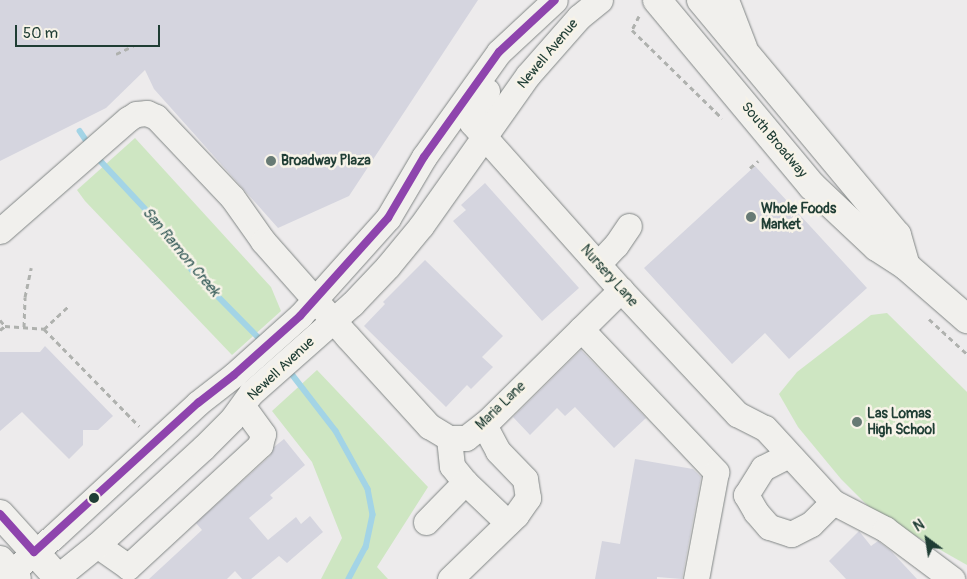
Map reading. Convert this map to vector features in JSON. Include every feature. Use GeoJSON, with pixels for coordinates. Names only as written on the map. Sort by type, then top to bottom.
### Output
{"type":"FeatureCollection","features":[{"type":"Feature","properties":{"kind":"main road","name":"South Broadway"},"geometry":{"type":"LineString","coordinates":[[657,0],[812,186],[877,247],[906,266],[967,319]]}},
{"type":"Feature","properties":{"kind":"main road"},"geometry":{"type":"LineString","coordinates":[[701,0],[897,235],[906,266]]}},
{"type":"Feature","properties":{"kind":"main road"},"geometry":{"type":"LineString","coordinates":[[0,514],[57,578]]}},
{"type":"Feature","properties":{"kind":"street","name":"Newell Avenue"},"geometry":{"type":"LineString","coordinates":[[8,573],[53,537],[198,403],[234,375],[292,324],[316,299],[388,218],[424,157],[499,52],[555,0]]}},
{"type":"Feature","properties":{"kind":"street","name":"Newell Avenue"},"geometry":{"type":"LineString","coordinates":[[57,578],[97,546],[203,448],[247,400],[334,321],[388,266],[426,232],[484,137],[543,56],[579,17],[600,0]]}},
{"type":"Feature","properties":{"kind":"street"},"geometry":{"type":"LineString","coordinates":[[726,0],[749,59]]}},
{"type":"Feature","properties":{"kind":"street","name":"Newell Avenue"},"geometry":{"type":"LineString","coordinates":[[484,137],[472,123],[473,111],[497,79],[504,62],[499,52]]}},
{"type":"Feature","properties":{"kind":"street"},"geometry":{"type":"LineString","coordinates":[[0,231],[136,114],[147,113],[156,117],[232,197],[263,241],[429,426],[449,438],[452,466],[465,482],[508,523]]}},
{"type":"Feature","properties":{"kind":"street","name":"Nursery Lane"},"geometry":{"type":"LineString","coordinates":[[484,137],[621,290],[737,414],[765,428],[788,455]]}},
{"type":"Feature","properties":{"kind":"street"},"geometry":{"type":"LineString","coordinates":[[598,264],[616,245],[629,226]]}},
{"type":"Feature","properties":{"kind":"street","name":"Maria Lane"},"geometry":{"type":"LineString","coordinates":[[449,438],[466,438],[484,425],[621,290]]}},
{"type":"Feature","properties":{"kind":"street"},"geometry":{"type":"LineString","coordinates":[[581,328],[716,472],[696,579]]}},
{"type":"Feature","properties":{"kind":"street"},"geometry":{"type":"LineString","coordinates":[[97,546],[128,567],[260,445],[263,434],[247,400]]}},
{"type":"Feature","properties":{"kind":"street"},"geometry":{"type":"LineString","coordinates":[[450,579],[508,523],[528,498],[525,479],[498,451],[484,425]]}},
{"type":"Feature","properties":{"kind":"street"},"geometry":{"type":"LineString","coordinates":[[833,502],[811,524],[792,534],[768,527],[746,495],[763,468],[788,455],[833,502],[884,529],[952,579]]}},
{"type":"Feature","properties":{"kind":"street"},"geometry":{"type":"LineString","coordinates":[[426,522],[465,482]]}},
{"type":"Feature","properties":{"kind":"path"},"geometry":{"type":"LineString","coordinates":[[116,54],[133,46]]}},
{"type":"Feature","properties":{"kind":"path"},"geometry":{"type":"LineString","coordinates":[[750,168],[758,161]]}},
{"type":"Feature","properties":{"kind":"path"},"geometry":{"type":"LineString","coordinates":[[24,327],[25,297],[31,268]]}},
{"type":"Feature","properties":{"kind":"path"},"geometry":{"type":"LineString","coordinates":[[44,329],[68,307]]}},
{"type":"Feature","properties":{"kind":"path"},"geometry":{"type":"LineString","coordinates":[[0,320],[5,326]]}},
{"type":"Feature","properties":{"kind":"path"},"geometry":{"type":"LineString","coordinates":[[0,330],[5,326],[44,329],[139,426]]}},
{"type":"Feature","properties":{"kind":"green space"},"geometry":{"type":"Polygon","coordinates":[[[135,138],[271,287],[281,311],[232,355],[85,201],[77,190],[135,138]]]}},
{"type":"Feature","properties":{"kind":"green space"},"geometry":{"type":"Polygon","coordinates":[[[887,313],[967,392],[967,565],[875,513],[841,479],[798,427],[779,394],[797,372],[871,315],[887,313]]]}},
{"type":"Feature","properties":{"kind":"green space"},"geometry":{"type":"Polygon","coordinates":[[[317,370],[428,487],[377,567],[388,579],[321,579],[342,538],[312,462],[272,411],[317,370]]]}},
{"type":"Feature","properties":{"kind":"building","name":"Broadway Plaza"},"geometry":{"type":"Polygon","coordinates":[[[0,0],[478,0],[349,196],[278,228],[154,89],[145,70],[106,108],[0,161],[0,0]]]}},
{"type":"Feature","properties":{"kind":"building","name":"Whole Foods Market"},"geometry":{"type":"Polygon","coordinates":[[[755,166],[867,288],[789,359],[765,333],[732,364],[644,268],[755,166]]]}},
{"type":"Feature","properties":{"kind":"building"},"geometry":{"type":"Polygon","coordinates":[[[485,183],[579,288],[542,321],[453,221],[466,210],[461,205],[485,183]]]}},
{"type":"Feature","properties":{"kind":"building"},"geometry":{"type":"Polygon","coordinates":[[[425,260],[503,336],[482,357],[493,367],[471,389],[467,385],[446,407],[364,326],[385,304],[383,302],[425,260]]]}},
{"type":"Feature","properties":{"kind":"building"},"geometry":{"type":"Polygon","coordinates":[[[45,346],[113,416],[98,430],[83,430],[83,445],[69,459],[22,412],[0,431],[0,352],[40,352],[45,346]]]}},
{"type":"Feature","properties":{"kind":"building"},"geometry":{"type":"Polygon","coordinates":[[[581,350],[646,418],[614,448],[575,407],[565,416],[557,408],[530,435],[513,417],[581,350]]]}},
{"type":"Feature","properties":{"kind":"building"},"geometry":{"type":"Polygon","coordinates":[[[284,439],[305,465],[270,495],[273,498],[249,518],[268,540],[296,517],[301,524],[310,516],[323,532],[287,563],[279,556],[251,579],[242,579],[235,571],[227,579],[149,579],[202,530],[196,523],[270,456],[274,447],[284,439]]]}},
{"type":"Feature","properties":{"kind":"building"},"geometry":{"type":"Polygon","coordinates":[[[635,459],[693,469],[701,477],[682,579],[657,577],[657,579],[595,579],[602,541],[620,544],[635,459]]]}},
{"type":"Feature","properties":{"kind":"building"},"geometry":{"type":"Polygon","coordinates":[[[859,531],[871,546],[878,541],[891,551],[917,579],[846,579],[829,561],[859,531]]]}},
{"type":"Feature","properties":{"kind":"waterway","name":"San Ramon Creek"},"geometry":{"type":"LineString","coordinates":[[80,131],[90,146]]}},
{"type":"Feature","properties":{"kind":"waterway","name":"San Ramon Creek"},"geometry":{"type":"LineString","coordinates":[[96,156],[150,214],[193,271],[263,342]]}},
{"type":"Feature","properties":{"kind":"waterway","name":"San Ramon Creek"},"geometry":{"type":"LineString","coordinates":[[288,369],[336,431],[368,489],[373,515],[366,547],[349,579]]}},
{"type":"Feature","properties":{"kind":"transit line"},"geometry":{"type":"LineString","coordinates":[[0,514],[34,552],[198,403],[234,375],[300,316],[388,218],[424,157],[499,52],[555,0]]}},
{"type":"Feature","properties":{"kind":"place","name":"Broadway Plaza"},"geometry":{"type":"Point","coordinates":[271,161]}},
{"type":"Feature","properties":{"kind":"place","name":"Whole Foods Market"},"geometry":{"type":"Point","coordinates":[751,217]}},
{"type":"Feature","properties":{"kind":"place","name":"Las Lomas High School"},"geometry":{"type":"Point","coordinates":[857,422]}}]}
